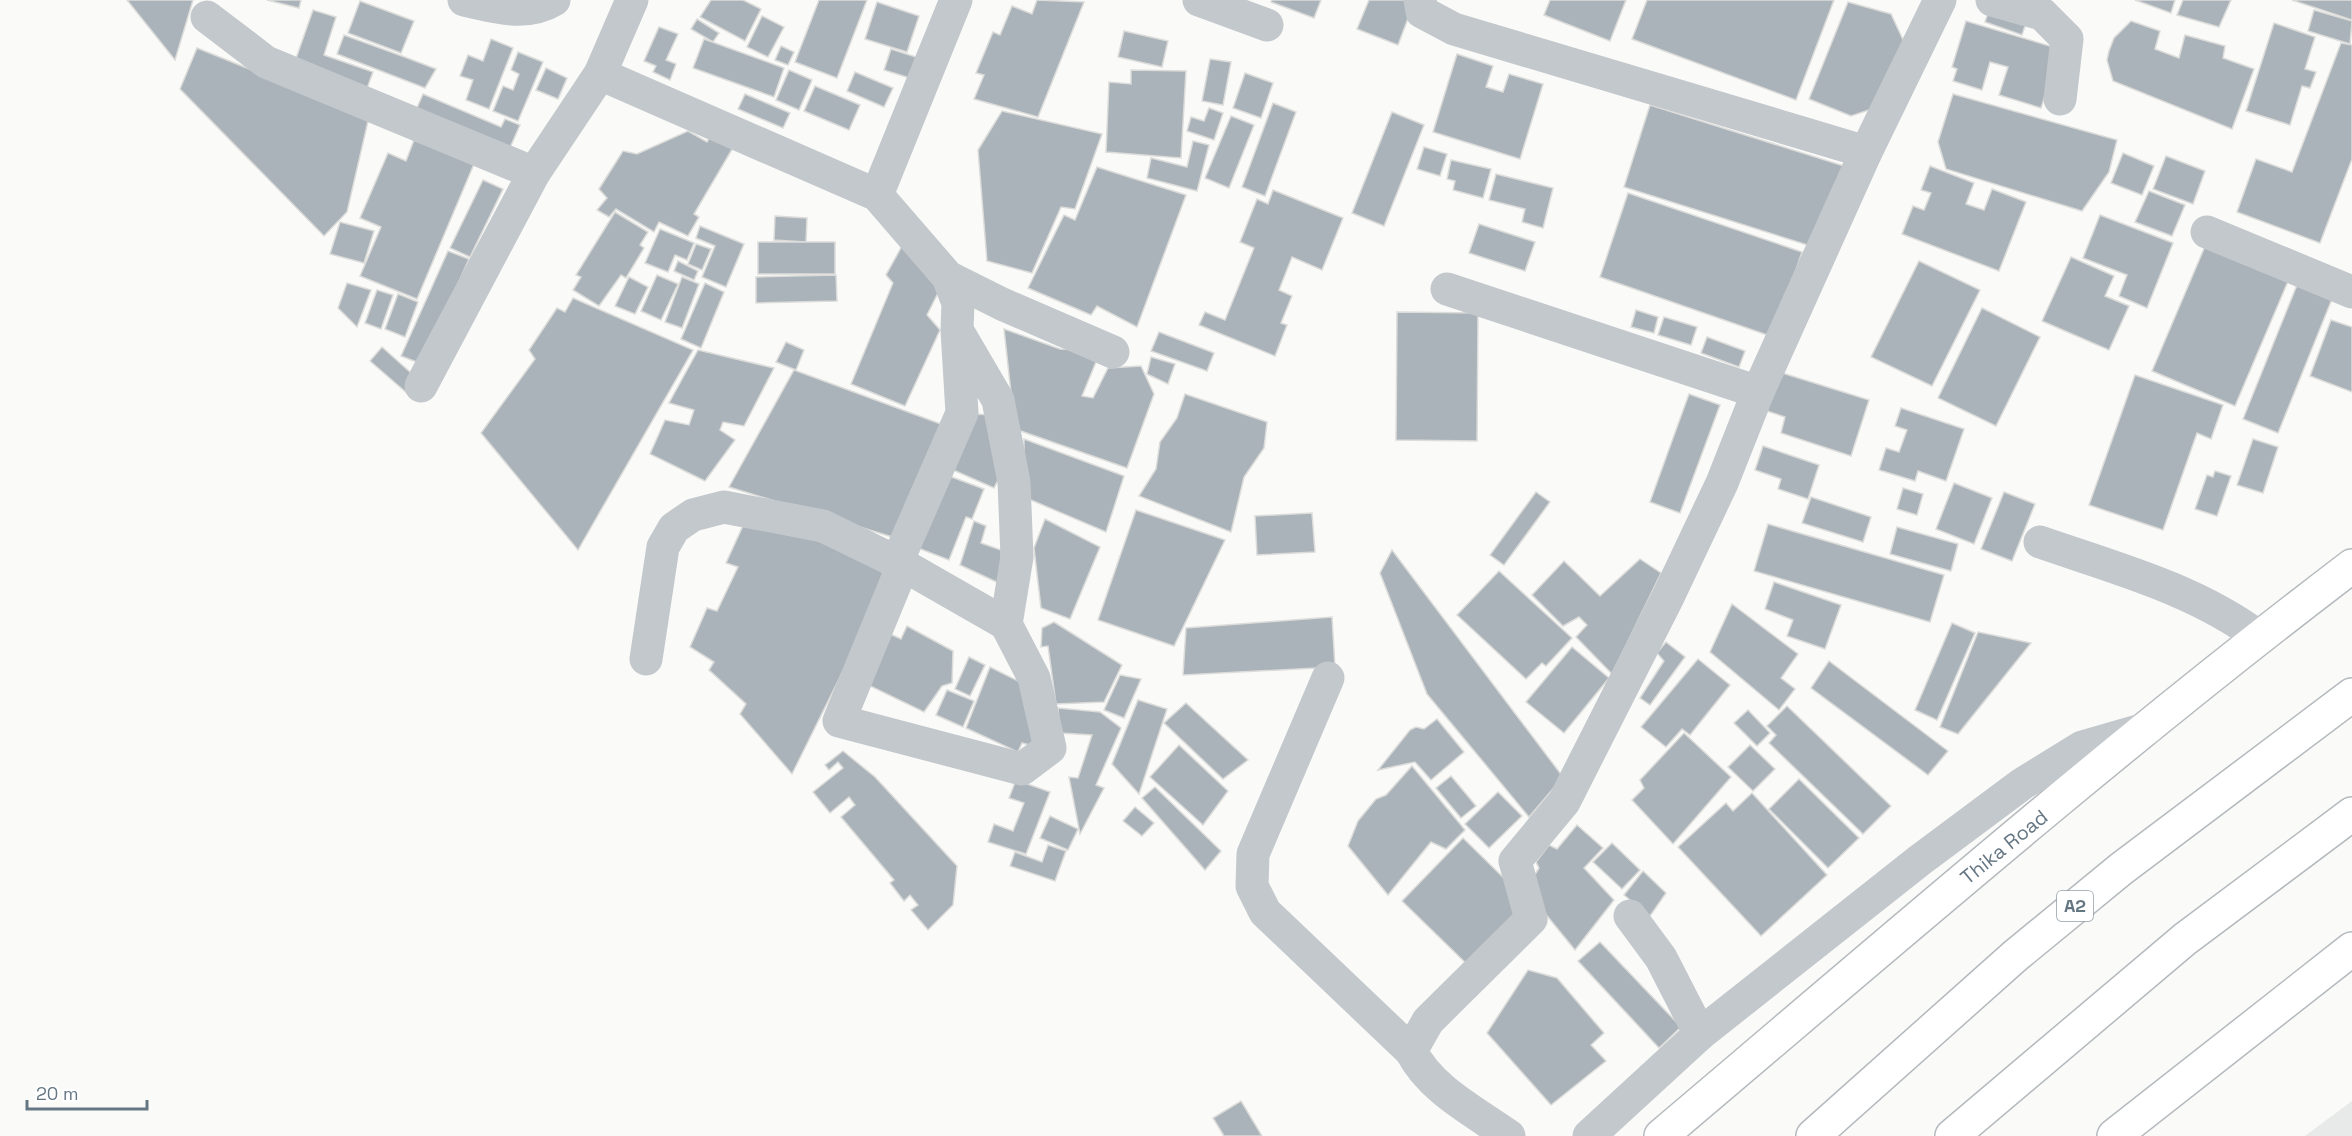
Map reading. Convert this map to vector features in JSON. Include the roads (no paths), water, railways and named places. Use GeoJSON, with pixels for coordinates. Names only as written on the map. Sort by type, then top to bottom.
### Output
{"type":"FeatureCollection","features":[{"type":"Feature","properties":{"kind":"main road","name":"Thika Road"},"geometry":{"type":"LineString","coordinates":[[1661,1136],[1920,917],[2259,637],[2352,566]]}},
{"type":"Feature","properties":{"kind":"main road","name":"A2"},"geometry":{"type":"LineString","coordinates":[[1814,1136],[2015,956],[2121,869],[2352,695]]}},
{"type":"Feature","properties":{"kind":"main road"},"geometry":{"type":"LineString","coordinates":[[1952,1136],[2185,939],[2352,814]]}},
{"type":"Feature","properties":{"kind":"main road"},"geometry":{"type":"LineString","coordinates":[[2114,1136],[2352,949]]}},
{"type":"Feature","properties":{"kind":"street"},"geometry":{"type":"LineString","coordinates":[[464,0],[509,10],[540,8],[554,0]]}},
{"type":"Feature","properties":{"kind":"street"},"geometry":{"type":"LineString","coordinates":[[421,386],[534,173],[600,74],[632,0]]}},
{"type":"Feature","properties":{"kind":"street"},"geometry":{"type":"LineString","coordinates":[[877,195],[956,0]]}},
{"type":"Feature","properties":{"kind":"street"},"geometry":{"type":"LineString","coordinates":[[1199,0],[1267,25]]}},
{"type":"Feature","properties":{"kind":"street"},"geometry":{"type":"LineString","coordinates":[[1420,0],[1422,12],[1454,29],[1866,152]]}},
{"type":"Feature","properties":{"kind":"street"},"geometry":{"type":"LineString","coordinates":[[1411,1051],[1428,1021],[1531,919],[1515,861],[1564,802],[1722,483],[1758,392],[1866,152],[1940,0]]}},
{"type":"Feature","properties":{"kind":"street"},"geometry":{"type":"LineString","coordinates":[[1992,0],[2042,14],[2067,39],[2060,99]]}},
{"type":"Feature","properties":{"kind":"street"},"geometry":{"type":"LineString","coordinates":[[207,17],[266,62],[534,173]]}},
{"type":"Feature","properties":{"kind":"street"},"geometry":{"type":"LineString","coordinates":[[600,74],[877,195],[948,277],[958,303],[957,330],[962,413],[901,553],[903,566],[839,722],[1022,769],[1050,748],[1034,678],[1006,624],[903,566],[823,526],[724,507],[693,515],[674,528],[663,547],[646,659]]}},
{"type":"Feature","properties":{"kind":"street"},"geometry":{"type":"LineString","coordinates":[[2207,232],[2352,292]]}},
{"type":"Feature","properties":{"kind":"street"},"geometry":{"type":"LineString","coordinates":[[948,277],[1002,304],[1113,352]]}},
{"type":"Feature","properties":{"kind":"street"},"geometry":{"type":"LineString","coordinates":[[1448,289],[1758,392]]}},
{"type":"Feature","properties":{"kind":"street"},"geometry":{"type":"LineString","coordinates":[[957,330],[998,400],[1014,482],[1017,557],[1006,624]]}},
{"type":"Feature","properties":{"kind":"street"},"geometry":{"type":"LineString","coordinates":[[2040,542],[2203,601],[2232,617],[2259,637]]}},
{"type":"Feature","properties":{"kind":"street"},"geometry":{"type":"LineString","coordinates":[[1328,678],[1252,854],[1252,886],[1264,912],[1411,1051],[1420,1068],[1436,1084],[1509,1136]]}},
{"type":"Feature","properties":{"kind":"street"},"geometry":{"type":"LineString","coordinates":[[1589,1136],[1700,1034],[1920,860],[2022,784],[2082,747],[2149,728]]}},
{"type":"Feature","properties":{"kind":"street"},"geometry":{"type":"LineString","coordinates":[[1630,916],[1661,958],[1700,1034]]}}]}
